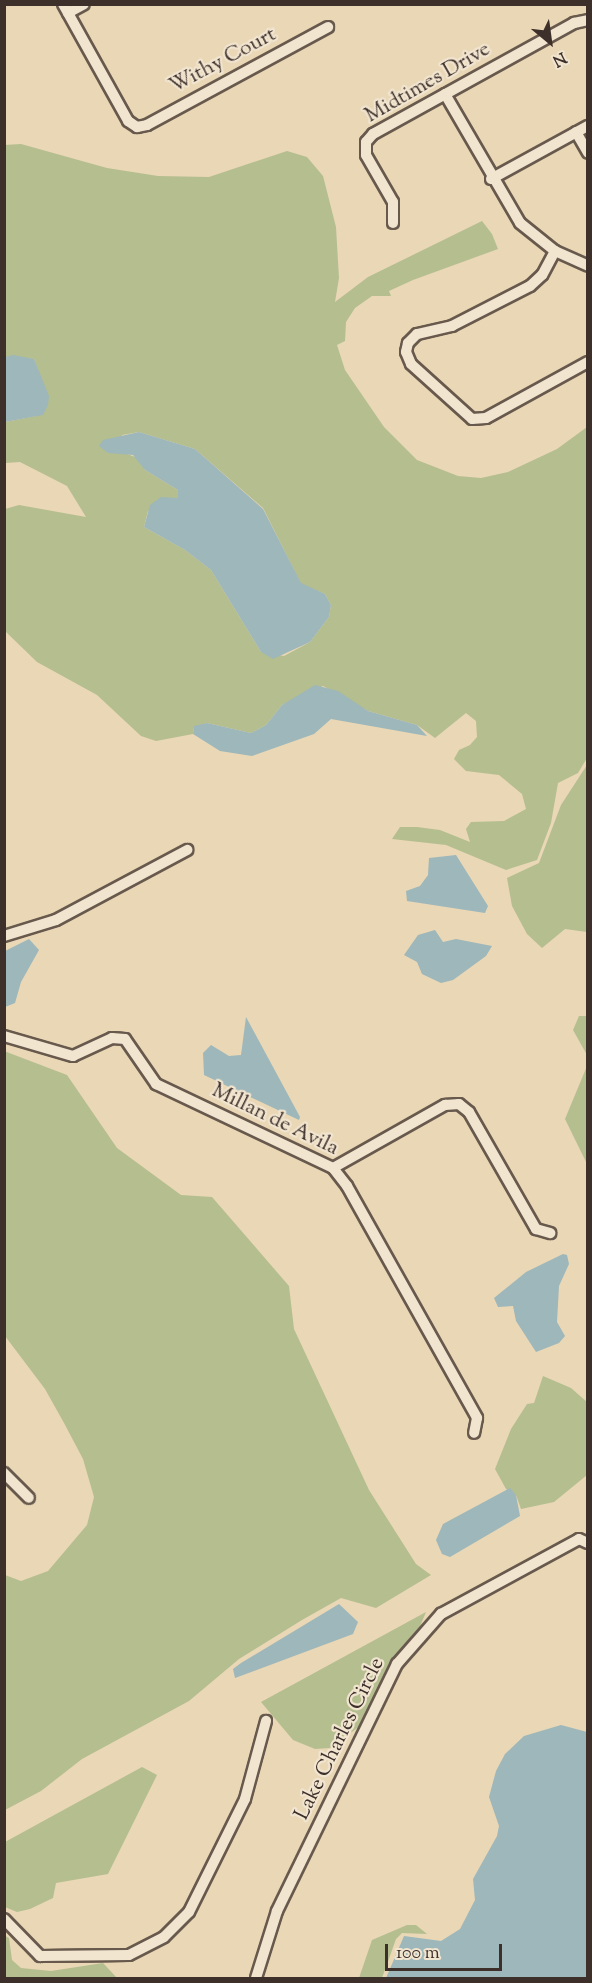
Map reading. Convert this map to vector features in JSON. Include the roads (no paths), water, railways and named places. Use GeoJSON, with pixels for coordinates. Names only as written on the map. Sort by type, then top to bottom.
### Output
{"type":"FeatureCollection","features":[{"type":"Feature","properties":{"kind":"street"},"geometry":{"type":"LineString","coordinates":[[66,9],[84,4]]}},
{"type":"Feature","properties":{"kind":"street","name":"Withy Court"},"geometry":{"type":"LineString","coordinates":[[66,9],[128,121],[137,127],[147,125],[328,27]]}},
{"type":"Feature","properties":{"kind":"street","name":"Midtimes Drive"},"geometry":{"type":"LineString","coordinates":[[393,223],[393,202],[366,155],[366,142],[373,134],[574,23],[588,20]]}},
{"type":"Feature","properties":{"kind":"street"},"geometry":{"type":"LineString","coordinates":[[445,94],[491,179],[520,223],[555,251],[588,266]]}},
{"type":"Feature","properties":{"kind":"street"},"geometry":{"type":"LineString","coordinates":[[491,179],[588,126]]}},
{"type":"Feature","properties":{"kind":"street"},"geometry":{"type":"LineString","coordinates":[[576,132],[588,153]]}},
{"type":"Feature","properties":{"kind":"street"},"geometry":{"type":"LineString","coordinates":[[555,251],[542,275],[530,286],[452,326],[417,334],[408,343],[406,352],[411,364],[471,419],[486,418],[588,362]]}},
{"type":"Feature","properties":{"kind":"street"},"geometry":{"type":"LineString","coordinates":[[4,936],[56,920],[186,850]]}},
{"type":"Feature","properties":{"kind":"street","name":"Millan de Avila"},"geometry":{"type":"LineString","coordinates":[[4,1036],[73,1056],[112,1038],[125,1039],[156,1084],[333,1168],[347,1186],[477,1418],[474,1433]]}},
{"type":"Feature","properties":{"kind":"street"},"geometry":{"type":"LineString","coordinates":[[333,1168],[445,1105],[459,1104],[470,1112],[536,1229],[550,1233]]}},
{"type":"Feature","properties":{"kind":"street"},"geometry":{"type":"LineString","coordinates":[[4,1473],[29,1498]]}},
{"type":"Feature","properties":{"kind":"street","name":"Lake Charles Circle"},"geometry":{"type":"LineString","coordinates":[[256,1978],[277,1911],[397,1664],[441,1614],[579,1539],[588,1543]]}},
{"type":"Feature","properties":{"kind":"street"},"geometry":{"type":"LineString","coordinates":[[4,1919],[40,1956],[129,1955],[164,1936],[189,1912],[245,1799],[266,1721]]}},
{"type":"Feature","properties":{"kind":"water"},"geometry":{"type":"Polygon","coordinates":[[[13,355],[34,359],[49,396],[48,405],[43,415],[5,422],[5,357],[13,355]]]}},
{"type":"Feature","properties":{"kind":"water"},"geometry":{"type":"Polygon","coordinates":[[[139,432],[195,449],[263,509],[301,583],[325,594],[331,605],[329,617],[310,642],[273,659],[261,652],[211,570],[185,550],[144,527],[150,505],[161,497],[178,498],[178,490],[145,470],[133,455],[108,453],[99,446],[103,440],[139,432]]]}},
{"type":"Feature","properties":{"kind":"water"},"geometry":{"type":"Polygon","coordinates":[[[315,685],[338,691],[368,711],[417,725],[427,736],[331,719],[314,734],[252,756],[220,751],[193,734],[194,726],[207,723],[251,733],[266,725],[282,705],[315,685]]]}},
{"type":"Feature","properties":{"kind":"water"},"geometry":{"type":"Polygon","coordinates":[[[456,855],[488,906],[485,913],[407,901],[406,891],[420,886],[428,875],[429,858],[456,855]]]}},
{"type":"Feature","properties":{"kind":"water"},"geometry":{"type":"Polygon","coordinates":[[[435,930],[443,942],[456,939],[492,946],[486,956],[453,980],[441,983],[422,974],[417,962],[404,955],[418,935],[435,930]]]}},
{"type":"Feature","properties":{"kind":"water"},"geometry":{"type":"Polygon","coordinates":[[[29,939],[39,950],[21,982],[15,1003],[5,1007],[5,951],[29,939]]]}},
{"type":"Feature","properties":{"kind":"water"},"geometry":{"type":"Polygon","coordinates":[[[246,1017],[300,1117],[299,1120],[204,1075],[203,1053],[211,1045],[229,1056],[241,1055],[246,1017]]]}},
{"type":"Feature","properties":{"kind":"water"},"geometry":{"type":"Polygon","coordinates":[[[563,1254],[567,1255],[569,1264],[559,1286],[557,1322],[565,1336],[559,1343],[536,1352],[516,1321],[513,1306],[498,1307],[494,1298],[526,1272],[563,1254]]]}},
{"type":"Feature","properties":{"kind":"water"},"geometry":{"type":"Polygon","coordinates":[[[510,1488],[516,1495],[520,1516],[450,1557],[442,1554],[436,1540],[443,1524],[510,1488]]]}},
{"type":"Feature","properties":{"kind":"water"},"geometry":{"type":"Polygon","coordinates":[[[339,1604],[358,1622],[353,1634],[235,1678],[233,1669],[241,1663],[339,1604]]]}},
{"type":"Feature","properties":{"kind":"water"},"geometry":{"type":"Polygon","coordinates":[[[561,1725],[587,1732],[587,1978],[386,1978],[404,1936],[441,1941],[460,1929],[475,1900],[473,1879],[497,1836],[499,1826],[489,1797],[496,1771],[505,1754],[524,1736],[561,1725]]]}}]}
